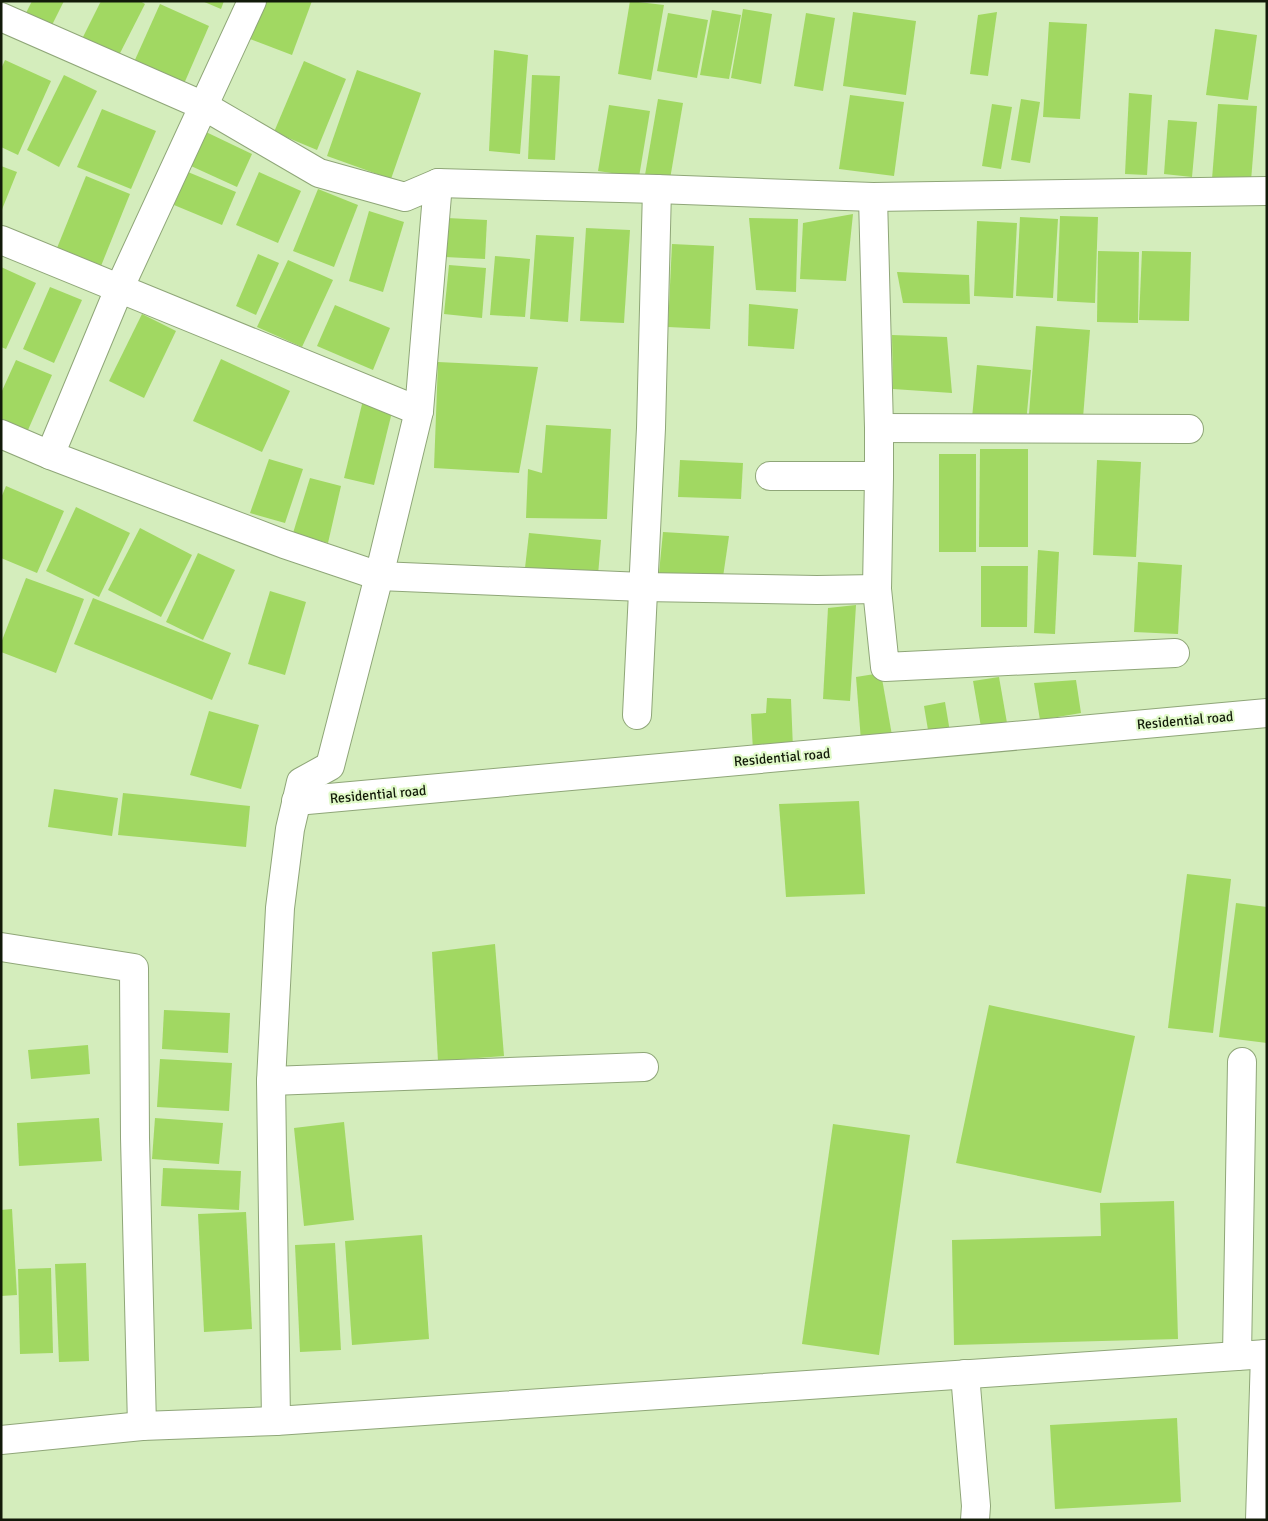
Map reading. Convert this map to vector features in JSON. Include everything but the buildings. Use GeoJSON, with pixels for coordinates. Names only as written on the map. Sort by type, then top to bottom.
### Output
{"type":"FeatureCollection","features":[{"type":"Feature","properties":{"kind":"main road"},"geometry":{"type":"LineString","coordinates":[[50,455],[119,289],[252,1]]}},
{"type":"Feature","properties":{"kind":"main road"},"geometry":{"type":"LineString","coordinates":[[1,17],[204,106],[318,173],[405,197],[438,183],[873,197],[1187,194],[1267,191]]}},
{"type":"Feature","properties":{"kind":"main road"},"geometry":{"type":"LineString","coordinates":[[276,1421],[271,1081],[280,908],[290,829],[301,782],[330,766],[419,411],[438,183]]}},
{"type":"Feature","properties":{"kind":"main road"},"geometry":{"type":"LineString","coordinates":[[637,715],[651,428],[657,189]]}},
{"type":"Feature","properties":{"kind":"main road"},"geometry":{"type":"LineString","coordinates":[[873,197],[879,428],[876,589],[885,667],[1175,653]]}},
{"type":"Feature","properties":{"kind":"main road"},"geometry":{"type":"LineString","coordinates":[[1,240],[419,411]]}},
{"type":"Feature","properties":{"kind":"main road"},"geometry":{"type":"LineString","coordinates":[[879,428],[1189,429]]}},
{"type":"Feature","properties":{"kind":"main road"},"geometry":{"type":"LineString","coordinates":[[1,434],[50,455],[284,544],[379,576],[643,587],[817,590],[876,589]]}},
{"type":"Feature","properties":{"kind":"main road"},"geometry":{"type":"LineString","coordinates":[[770,476],[879,476]]}},
{"type":"Feature","properties":{"kind":"main road","name":"Residential road"},"geometry":{"type":"LineString","coordinates":[[296,801],[1267,713]]}},
{"type":"Feature","properties":{"kind":"main road"},"geometry":{"type":"LineString","coordinates":[[1,947],[134,968],[135,1138],[142,1426]]}},
{"type":"Feature","properties":{"kind":"main road"},"geometry":{"type":"LineString","coordinates":[[1236,1356],[1242,1062]]}},
{"type":"Feature","properties":{"kind":"main road"},"geometry":{"type":"LineString","coordinates":[[271,1081],[644,1066]]}},
{"type":"Feature","properties":{"kind":"main road"},"geometry":{"type":"LineString","coordinates":[[1,1440],[142,1426],[276,1421],[1266,1354],[1260,1520]]}},
{"type":"Feature","properties":{"kind":"main road"},"geometry":{"type":"LineString","coordinates":[[965,1374],[976,1506],[975,1520]]}}]}
